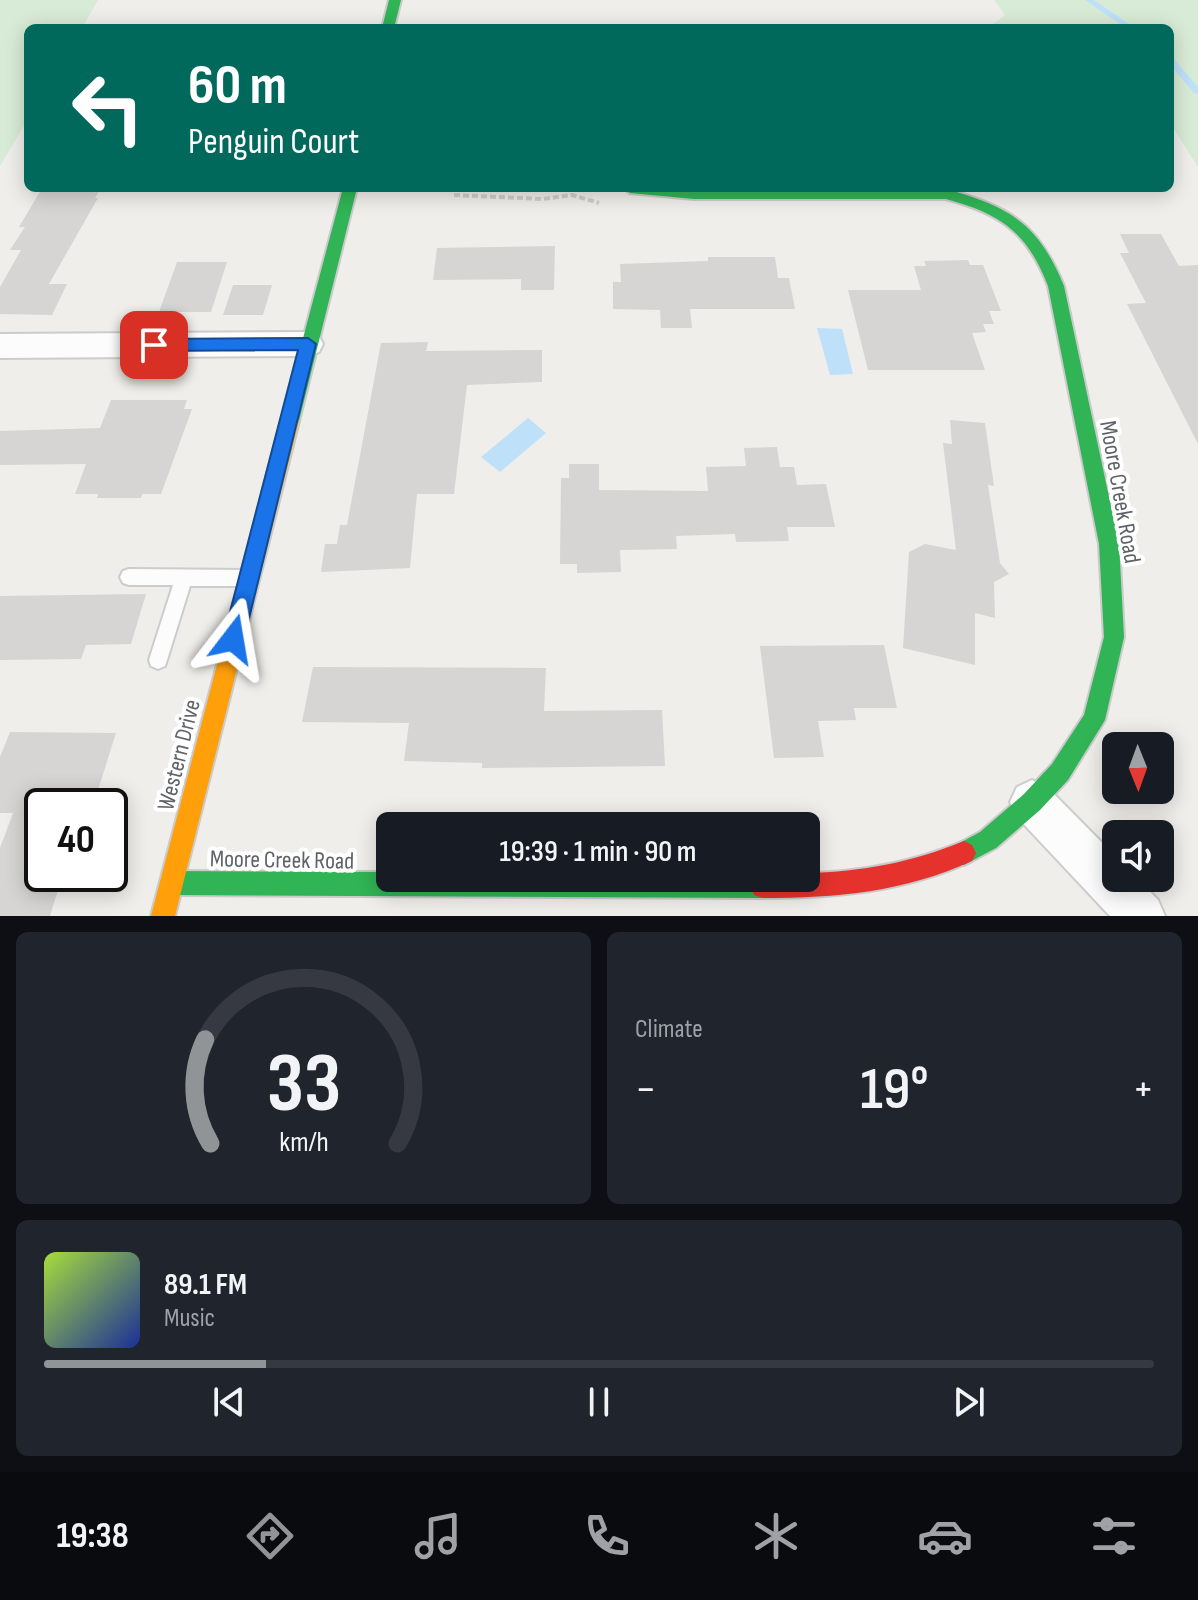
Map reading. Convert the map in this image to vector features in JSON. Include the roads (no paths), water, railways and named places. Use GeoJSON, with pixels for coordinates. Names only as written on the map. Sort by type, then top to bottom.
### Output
{"type":"FeatureCollection","features":[{"type":"Feature","properties":{"kind":"street"},"geometry":{"type":"LineString","coordinates":[[389,24],[395,0]]}},
{"type":"Feature","properties":{"kind":"street","name":"Western Drive"},"geometry":{"type":"LineString","coordinates":[[163,916],[349,192]]}},
{"type":"Feature","properties":{"kind":"street","name":"Moore Creek Road"},"geometry":{"type":"LineString","coordinates":[[172,883],[324,893],[715,900],[843,886],[944,863],[988,840],[1032,802],[1060,772],[1094,720],[1114,637],[1109,544],[1056,286],[1048,257],[1035,236],[1009,215],[979,202],[946,194],[673,192]]}},
{"type":"Feature","properties":{"kind":"street"},"geometry":{"type":"LineString","coordinates":[[0,346],[308,344]]}},
{"type":"Feature","properties":{"kind":"street"},"geometry":{"type":"LineString","coordinates":[[1032,802],[1142,916]]}},
{"type":"Feature","properties":{"kind":"lane"},"geometry":{"type":"LineString","coordinates":[[129,577],[249,578]]}},
{"type":"Feature","properties":{"kind":"lane"},"geometry":{"type":"LineString","coordinates":[[158,660],[184,578]]}},
{"type":"Feature","properties":{"kind":"water"},"geometry":{"type":"Polygon","coordinates":[[[817,328],[842,329],[853,374],[830,375],[817,328]]]}},
{"type":"Feature","properties":{"kind":"water"},"geometry":{"type":"Polygon","coordinates":[[[528,418],[546,433],[500,472],[481,457],[528,418]]]}},
{"type":"Feature","properties":{"kind":"waterway"},"geometry":{"type":"LineString","coordinates":[[1089,0],[1125,24]]}},
{"type":"Feature","properties":{"kind":"waterway"},"geometry":{"type":"LineString","coordinates":[[1174,65],[1198,92]]}}]}
